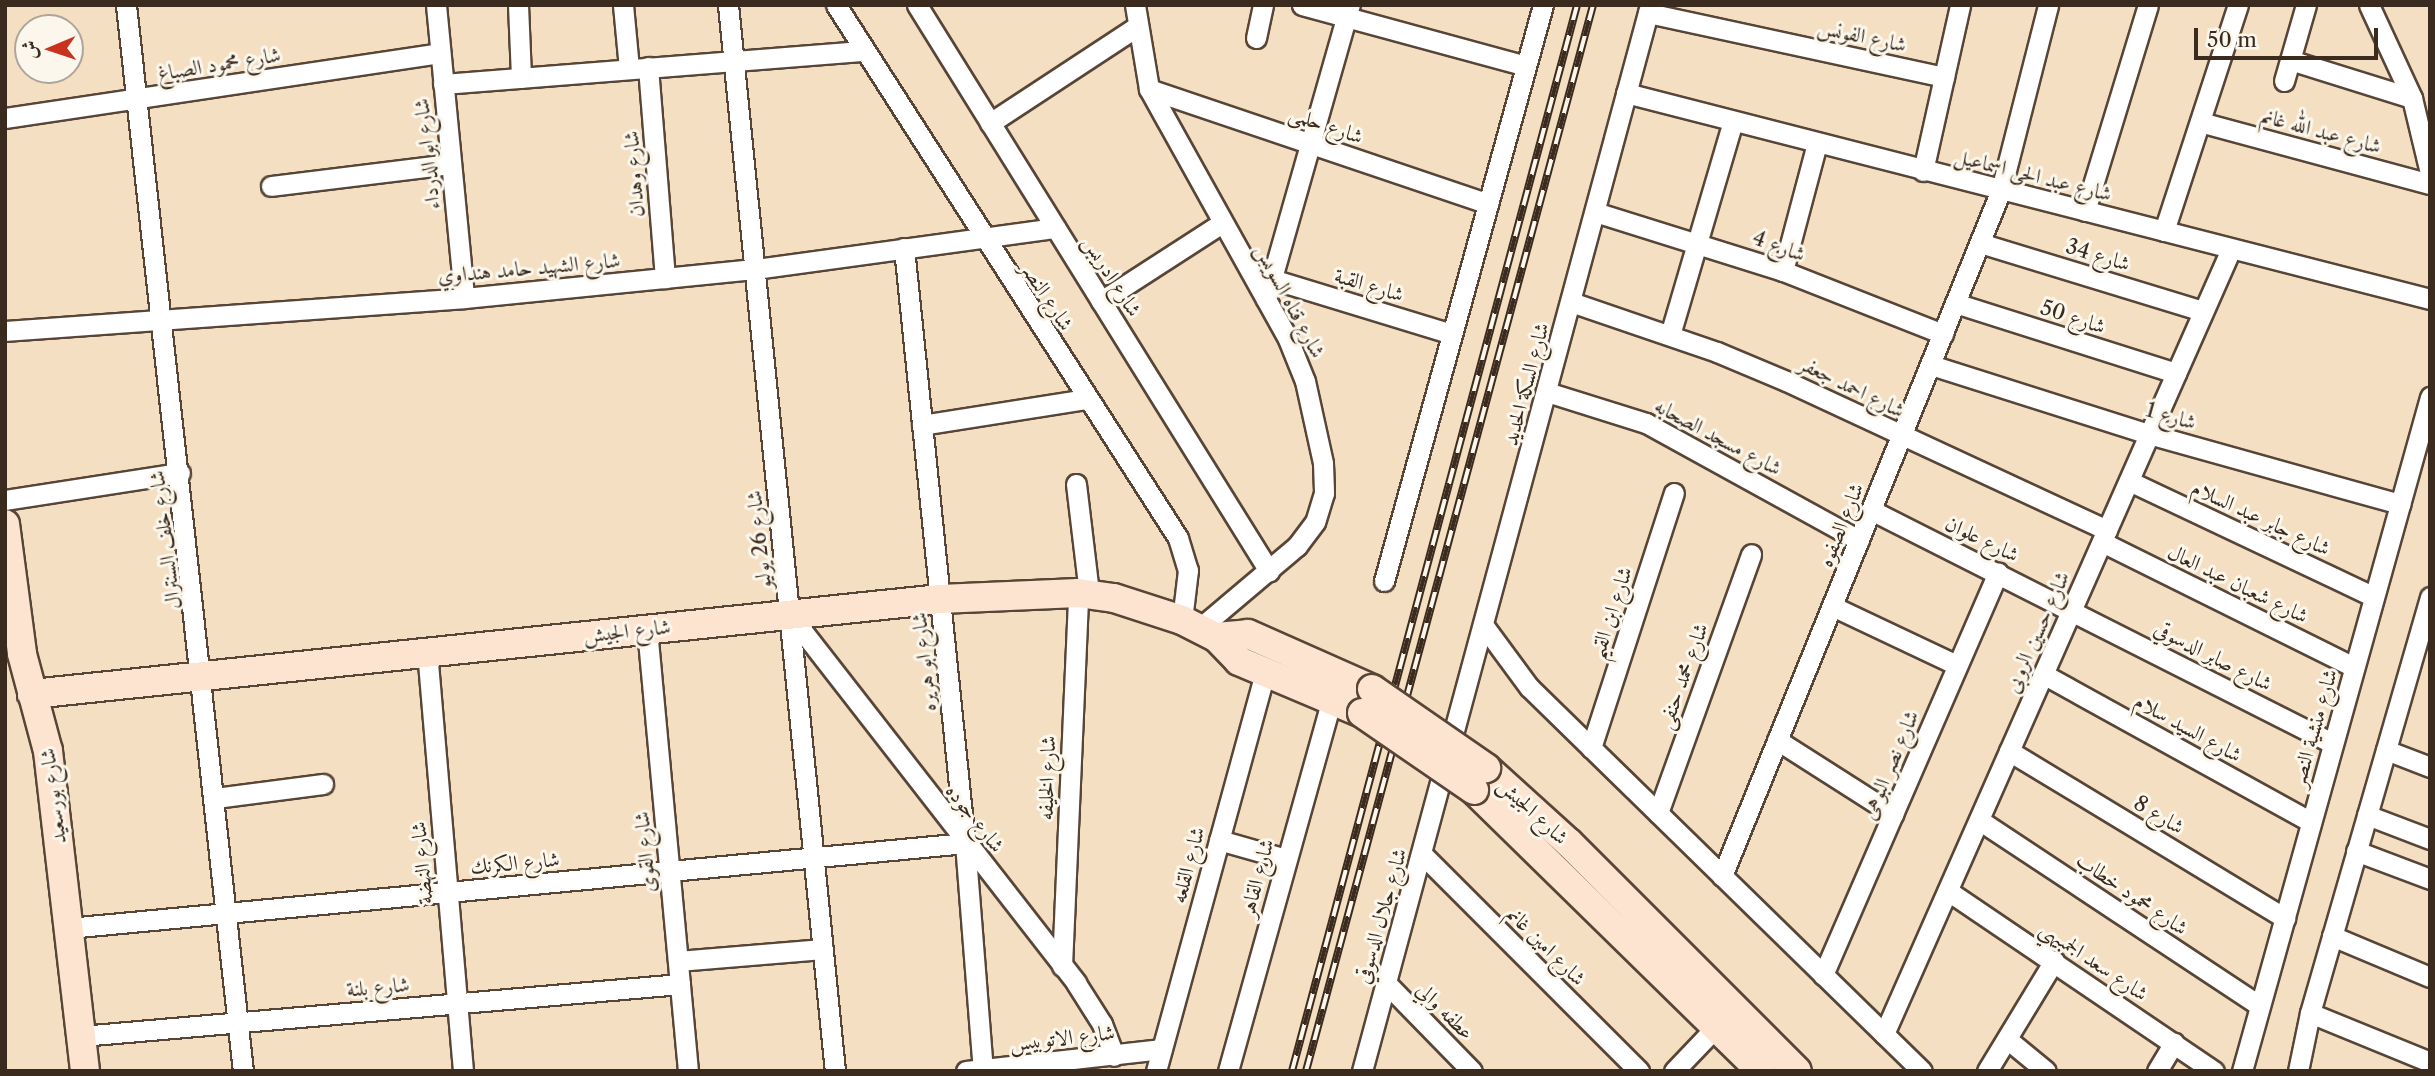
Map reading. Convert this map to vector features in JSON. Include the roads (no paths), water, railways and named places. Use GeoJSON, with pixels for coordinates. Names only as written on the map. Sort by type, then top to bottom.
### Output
{"type":"FeatureCollection","features":[{"type":"Feature","properties":{"kind":"main road","name":"شارع بورسعيد"},"geometry":{"type":"LineString","coordinates":[[5,524],[32,694],[48,751],[85,1071]]}},
{"type":"Feature","properties":{"kind":"main road","name":"شارع الجيش"},"geometry":{"type":"LineString","coordinates":[[32,694],[940,599],[1084,593],[1199,628],[1248,634],[1367,701],[1569,843],[1797,1071]]}},
{"type":"Feature","properties":{"kind":"main road","name":"شارع الجيش"},"geometry":{"type":"LineString","coordinates":[[1199,628],[1233,657],[1265,672],[1332,698],[1367,701]]}},
{"type":"Feature","properties":{"kind":"main road","name":"شارع الجيش"},"geometry":{"type":"LineString","coordinates":[[1480,779],[1761,1071]]}},
{"type":"Feature","properties":{"kind":"street","name":"شارع خلف السنترال"},"geometry":{"type":"LineString","coordinates":[[126,5],[203,675],[243,1071]]}},
{"type":"Feature","properties":{"kind":"street","name":"شارع ابو الدرداء"},"geometry":{"type":"LineString","coordinates":[[436,5],[464,298]]}},
{"type":"Feature","properties":{"kind":"street"},"geometry":{"type":"LineString","coordinates":[[517,5],[521,78]]}},
{"type":"Feature","properties":{"kind":"street","name":"شارع وهدان"},"geometry":{"type":"LineString","coordinates":[[623,5],[639,68],[665,278]]}},
{"type":"Feature","properties":{"kind":"street","name":"شارع 26 يوليو"},"geometry":{"type":"LineString","coordinates":[[728,5],[835,1071]]}},
{"type":"Feature","properties":{"kind":"street","name":"شارع النصر"},"geometry":{"type":"LineString","coordinates":[[836,5],[982,238],[1183,548],[1199,628]]}},
{"type":"Feature","properties":{"kind":"street","name":"شارع ادريس"},"geometry":{"type":"LineString","coordinates":[[917,5],[1269,572]]}},
{"type":"Feature","properties":{"kind":"street","name":"شارع قناه السويس"},"geometry":{"type":"LineString","coordinates":[[1135,5],[1136,27],[1149,89],[1266,299],[1306,381],[1318,425],[1324,493],[1315,522],[1269,572],[1199,628]]}},
{"type":"Feature","properties":{"kind":"street"},"geometry":{"type":"LineString","coordinates":[[1256,38],[1263,5]]}},
{"type":"Feature","properties":{"kind":"street"},"geometry":{"type":"LineString","coordinates":[[1302,5],[1348,11],[1527,66]]}},
{"type":"Feature","properties":{"kind":"street"},"geometry":{"type":"LineString","coordinates":[[1384,581],[1543,5]]}},
{"type":"Feature","properties":{"kind":"street"},"geometry":{"type":"LineString","coordinates":[[1923,171],[1960,5]]}},
{"type":"Feature","properties":{"kind":"street","name":"شارع الصفوه"},"geometry":{"type":"LineString","coordinates":[[1722,876],[2001,190],[2048,5]]}},
{"type":"Feature","properties":{"kind":"street"},"geometry":{"type":"LineString","coordinates":[[2085,211],[2148,5]]}},
{"type":"Feature","properties":{"kind":"street"},"geometry":{"type":"LineString","coordinates":[[2164,231],[2238,5]]}},
{"type":"Feature","properties":{"kind":"street"},"geometry":{"type":"LineString","coordinates":[[2284,80],[2306,5]]}},
{"type":"Feature","properties":{"kind":"street"},"geometry":{"type":"LineString","coordinates":[[2369,5],[2412,98],[2430,173]]}},
{"type":"Feature","properties":{"kind":"street","name":"شارع الفونس"},"geometry":{"type":"LineString","coordinates":[[1649,9],[1944,77]]}},
{"type":"Feature","properties":{"kind":"street","name":"شارع السكة الحديد"},"geometry":{"type":"LineString","coordinates":[[1444,774],[1649,9]]}},
{"type":"Feature","properties":{"kind":"street"},"geometry":{"type":"LineString","coordinates":[[1266,299],[1348,11]]}},
{"type":"Feature","properties":{"kind":"street"},"geometry":{"type":"LineString","coordinates":[[990,122],[1136,27]]}},
{"type":"Feature","properties":{"kind":"street"},"geometry":{"type":"LineString","coordinates":[[443,84],[865,51]]}},
{"type":"Feature","properties":{"kind":"street","name":"شارع محمود الصباغ"},"geometry":{"type":"LineString","coordinates":[[5,118],[440,53]]}},
{"type":"Feature","properties":{"kind":"street"},"geometry":{"type":"LineString","coordinates":[[2290,60],[2412,98]]}},
{"type":"Feature","properties":{"kind":"street","name":"شارع حلمى"},"geometry":{"type":"LineString","coordinates":[[1149,89],[1488,204]]}},
{"type":"Feature","properties":{"kind":"street","name":"شارع عبد الحى اسماعيل"},"geometry":{"type":"LineString","coordinates":[[1626,93],[2430,299]]}},
{"type":"Feature","properties":{"kind":"street"},"geometry":{"type":"LineString","coordinates":[[1671,335],[1733,121]]}},
{"type":"Feature","properties":{"kind":"street","name":"شارع عبد الله غانم"},"geometry":{"type":"LineString","coordinates":[[2200,122],[2430,184]]}},
{"type":"Feature","properties":{"kind":"street"},"geometry":{"type":"LineString","coordinates":[[1783,271],[1817,143]]}},
{"type":"Feature","properties":{"kind":"street"},"geometry":{"type":"LineString","coordinates":[[271,186],[451,164]]}},
{"type":"Feature","properties":{"kind":"street","name":"شارع 4"},"geometry":{"type":"LineString","coordinates":[[1595,212],[1698,242],[1783,271],[1943,334]]}},
{"type":"Feature","properties":{"kind":"street"},"geometry":{"type":"LineString","coordinates":[[1101,301],[1222,223]]}},
{"type":"Feature","properties":{"kind":"street","name":"شارع الشهيد حامد هنداوي"},"geometry":{"type":"LineString","coordinates":[[5,331],[162,317],[464,298],[755,269],[1055,228]]}},
{"type":"Feature","properties":{"kind":"street","name":"شارع 34"},"geometry":{"type":"LineString","coordinates":[[1980,243],[2203,311]]}},
{"type":"Feature","properties":{"kind":"street","name":"شارع ابو هريره"},"geometry":{"type":"LineString","coordinates":[[904,248],[965,843],[977,1070]]}},
{"type":"Feature","properties":{"kind":"street","name":"شارع حسين الروبى"},"geometry":{"type":"LineString","coordinates":[[1884,1034],[2231,248]]}},
{"type":"Feature","properties":{"kind":"street","name":"شارع القبة"},"geometry":{"type":"LineString","coordinates":[[1272,279],[1452,334]]}},
{"type":"Feature","properties":{"kind":"street","name":"شارع احمد جعفر"},"geometry":{"type":"LineString","coordinates":[[1571,302],[1671,335],[1786,381],[2105,536]]}},
{"type":"Feature","properties":{"kind":"street","name":"شارع 50"},"geometry":{"type":"LineString","coordinates":[[1955,303],[2176,373]]}},
{"type":"Feature","properties":{"kind":"street","name":"شارع 1"},"geometry":{"type":"LineString","coordinates":[[1931,365],[2150,434],[2400,504]]}},
{"type":"Feature","properties":{"kind":"street","name":"شارع مسجد الصحابه"},"geometry":{"type":"LineString","coordinates":[[1547,392],[1646,423],[1859,540]]}},
{"type":"Feature","properties":{"kind":"street","name":"شارع منشية النصر"},"geometry":{"type":"LineString","coordinates":[[2243,1070],[2430,397]]}},
{"type":"Feature","properties":{"kind":"street"},"geometry":{"type":"LineString","coordinates":[[922,425],[1087,399]]}},
{"type":"Feature","properties":{"kind":"street"},"geometry":{"type":"LineString","coordinates":[[5,500],[180,473]]}},
{"type":"Feature","properties":{"kind":"street","name":"شارع جابر عبد السلام"},"geometry":{"type":"LineString","coordinates":[[2129,481],[2374,597]]}},
{"type":"Feature","properties":{"kind":"street","name":"شارع الخليفه"},"geometry":{"type":"LineString","coordinates":[[1062,966],[1084,593],[1076,484]]}},
{"type":"Feature","properties":{"kind":"street","name":"شارع ابن القيم"},"geometry":{"type":"LineString","coordinates":[[1591,748],[1674,493]]}},
{"type":"Feature","properties":{"kind":"street","name":"شارع علوان"},"geometry":{"type":"LineString","coordinates":[[1871,510],[2072,609]]}},
{"type":"Feature","properties":{"kind":"street","name":"شارع شعبان عبد العال"},"geometry":{"type":"LineString","coordinates":[[2105,536],[2354,667]]}},
{"type":"Feature","properties":{"kind":"street","name":"شارع محمد حنفى"},"geometry":{"type":"LineString","coordinates":[[1658,813],[1751,554]]}},
{"type":"Feature","properties":{"kind":"street","name":"شارع نصر البوهى"},"geometry":{"type":"LineString","coordinates":[[1823,975],[1998,572]]}},
{"type":"Feature","properties":{"kind":"street"},"geometry":{"type":"LineString","coordinates":[[2298,1071],[2310,1013],[2430,597]]}},
{"type":"Feature","properties":{"kind":"street"},"geometry":{"type":"LineString","coordinates":[[1832,606],[1958,665]]}},
{"type":"Feature","properties":{"kind":"street","name":"شارع صابر الدسوقي"},"geometry":{"type":"LineString","coordinates":[[2072,609],[2332,743]]}},
{"type":"Feature","properties":{"kind":"street","name":"شارع جوده"},"geometry":{"type":"LineString","coordinates":[[789,615],[1062,966],[1102,1024],[1114,1056]]}},
{"type":"Feature","properties":{"kind":"street"},"geometry":{"type":"LineString","coordinates":[[1484,626],[1513,670],[1922,1071]]}},
{"type":"Feature","properties":{"kind":"street","name":"شارع القوى"},"geometry":{"type":"LineString","coordinates":[[647,629],[688,1071]]}},
{"type":"Feature","properties":{"kind":"street","name":"شارع النهضة"},"geometry":{"type":"LineString","coordinates":[[427,651],[463,1071]]}},
{"type":"Feature","properties":{"kind":"street","name":"شارع القلعه"},"geometry":{"type":"LineString","coordinates":[[1156,1071],[1265,672]]}},
{"type":"Feature","properties":{"kind":"street","name":"شارع السيد سلام"},"geometry":{"type":"LineString","coordinates":[[2043,674],[2311,822]]}},
{"type":"Feature","properties":{"kind":"street","name":"شارع القاهر"},"geometry":{"type":"LineString","coordinates":[[1228,1071],[1332,698]]}},
{"type":"Feature","properties":{"kind":"street"},"geometry":{"type":"LineString","coordinates":[[1777,740],[1894,814]]}},
{"type":"Feature","properties":{"kind":"street"},"geometry":{"type":"LineString","coordinates":[[2386,750],[2430,767]]}},
{"type":"Feature","properties":{"kind":"street","name":"شارع 8"},"geometry":{"type":"LineString","coordinates":[[2009,751],[2285,918]]}},
{"type":"Feature","properties":{"kind":"street","name":"شارع جلال الدسوقي"},"geometry":{"type":"LineString","coordinates":[[1362,1071],[1444,774]]}},
{"type":"Feature","properties":{"kind":"street"},"geometry":{"type":"LineString","coordinates":[[215,798],[323,784]]}},
{"type":"Feature","properties":{"kind":"street"},"geometry":{"type":"LineString","coordinates":[[2367,815],[2430,839]]}},
{"type":"Feature","properties":{"kind":"street","name":"شارع محمود خطاب"},"geometry":{"type":"LineString","coordinates":[[1979,820],[2259,1006]]}},
{"type":"Feature","properties":{"kind":"street"},"geometry":{"type":"LineString","coordinates":[[1219,841],[1286,859]]}},
{"type":"Feature","properties":{"kind":"street","name":"شارع الكرنك"},"geometry":{"type":"LineString","coordinates":[[68,928],[965,843]]}},
{"type":"Feature","properties":{"kind":"street"},"geometry":{"type":"LineString","coordinates":[[2356,851],[2430,879]]}},
{"type":"Feature","properties":{"kind":"street","name":"شارع امين غانم"},"geometry":{"type":"LineString","coordinates":[[1422,855],[1639,1071]]}},
{"type":"Feature","properties":{"kind":"street","name":"شارع سعد الجمبيهي"},"geometry":{"type":"LineString","coordinates":[[1948,891],[2214,1071]]}},
{"type":"Feature","properties":{"kind":"street"},"geometry":{"type":"LineString","coordinates":[[2332,936],[2430,976]]}},
{"type":"Feature","properties":{"kind":"street"},"geometry":{"type":"LineString","coordinates":[[678,961],[823,949]]}},
{"type":"Feature","properties":{"kind":"street"},"geometry":{"type":"LineString","coordinates":[[1987,1071],[2054,961]]}},
{"type":"Feature","properties":{"kind":"street","name":"عطفه والي"},"geometry":{"type":"LineString","coordinates":[[1386,983],[1472,1071]]}},
{"type":"Feature","properties":{"kind":"street","name":"شارع بلنة"},"geometry":{"type":"LineString","coordinates":[[80,1036],[680,984]]}},
{"type":"Feature","properties":{"kind":"street"},"geometry":{"type":"LineString","coordinates":[[2310,1013],[2430,1062]]}},
{"type":"Feature","properties":{"kind":"street"},"geometry":{"type":"LineString","coordinates":[[1674,1071],[1717,1026]]}},
{"type":"Feature","properties":{"kind":"street"},"geometry":{"type":"LineString","coordinates":[[2007,1039],[2046,1071]]}},
{"type":"Feature","properties":{"kind":"street"},"geometry":{"type":"LineString","coordinates":[[2157,1071],[2174,1043]]}},
{"type":"Feature","properties":{"kind":"street","name":"شارع الاتوبيس"},"geometry":{"type":"LineString","coordinates":[[977,1070],[1162,1049]]}},
{"type":"Feature","properties":{"kind":"railway"},"geometry":{"type":"LineString","coordinates":[[1292,1071],[1577,5]]}},
{"type":"Feature","properties":{"kind":"railway"},"geometry":{"type":"LineString","coordinates":[[1306,1071],[1593,5]]}}]}
